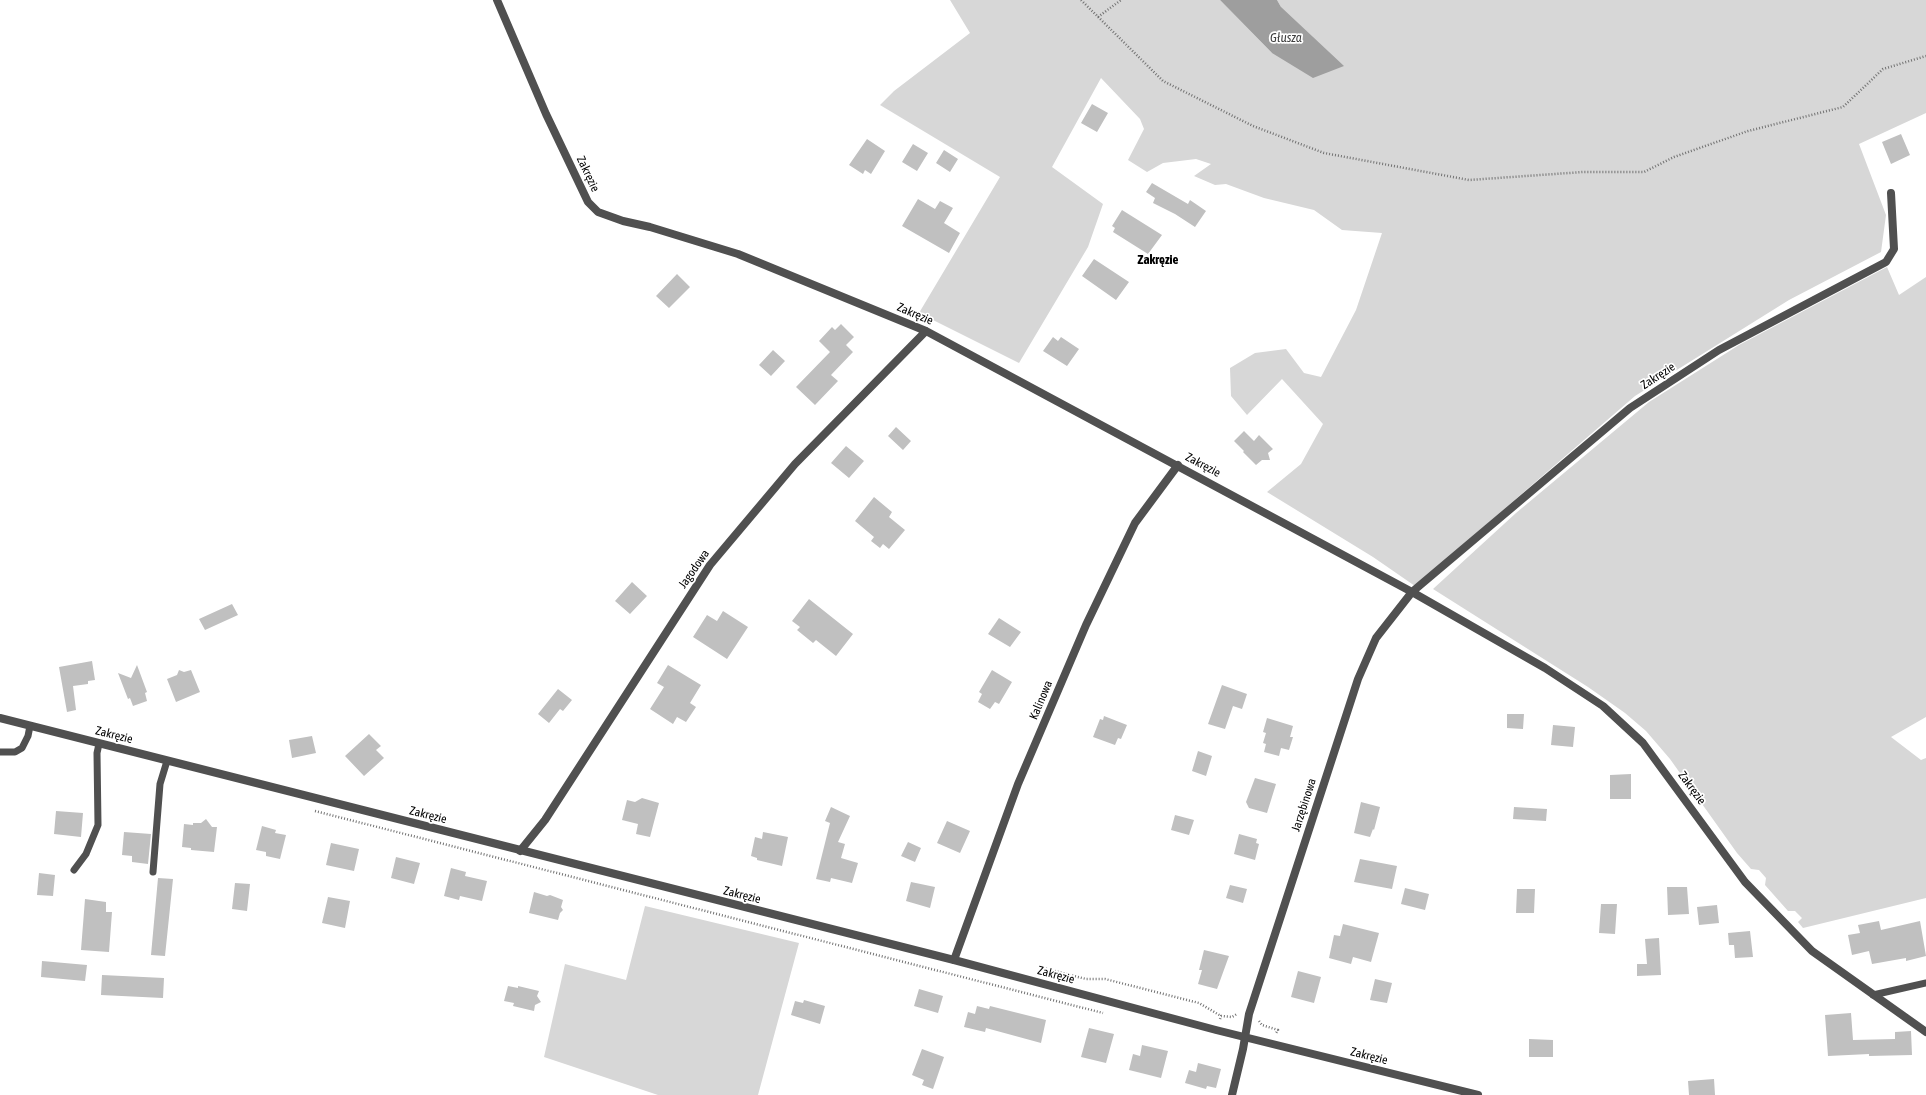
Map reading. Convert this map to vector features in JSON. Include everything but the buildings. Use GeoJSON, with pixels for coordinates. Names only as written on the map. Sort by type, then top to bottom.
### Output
{"type":"FeatureCollection","features":[{"type":"Feature","properties":{"kind":"street","name":"Zakręzie"},"geometry":{"type":"LineString","coordinates":[[497,0],[546,114],[584,195],[588,202],[598,212],[623,221],[650,227],[738,254],[926,331],[1412,592],[1546,668],[1603,706],[1644,743],[1745,882],[1812,951],[1926,1032]]}},
{"type":"Feature","properties":{"kind":"street","name":"Zakręzie"},"geometry":{"type":"LineString","coordinates":[[1412,592],[1630,408],[1719,350],[1886,262],[1894,249],[1892,193]]}},
{"type":"Feature","properties":{"kind":"street","name":"Jagodowa"},"geometry":{"type":"LineString","coordinates":[[520,851],[545,820],[710,565],[795,464],[926,331]]}},
{"type":"Feature","properties":{"kind":"street","name":"Kalinowa"},"geometry":{"type":"LineString","coordinates":[[954,960],[1018,784],[1086,625],[1135,523],[1178,465]]}},
{"type":"Feature","properties":{"kind":"street","name":"Jarzębinowa"},"geometry":{"type":"LineString","coordinates":[[1232,1095],[1249,1014],[1358,679],[1376,638],[1412,592]]}},
{"type":"Feature","properties":{"kind":"street","name":"Zakręzie"},"geometry":{"type":"LineString","coordinates":[[0,718],[954,960],[1245,1037],[1478,1095]]}},
{"type":"Feature","properties":{"kind":"lane"},"geometry":{"type":"LineString","coordinates":[[0,752],[15,752],[22,748],[28,736],[30,726]]}},
{"type":"Feature","properties":{"kind":"lane"},"geometry":{"type":"LineString","coordinates":[[74,870],[86,854],[98,825],[97,753],[99,744]]}},
{"type":"Feature","properties":{"kind":"lane"},"geometry":{"type":"LineString","coordinates":[[153,872],[160,784],[167,761]]}},
{"type":"Feature","properties":{"kind":"lane"},"geometry":{"type":"LineString","coordinates":[[1873,995],[1926,983]]}},
{"type":"Feature","properties":{"kind":"path"},"geometry":{"type":"LineString","coordinates":[[1081,0],[1163,81],[1253,126],[1324,153],[1469,180],[1583,172],[1644,172],[1674,157],[1748,131],[1843,107],[1883,69],[1926,56]]}},
{"type":"Feature","properties":{"kind":"path"},"geometry":{"type":"LineString","coordinates":[[1098,17],[1121,0]]}},
{"type":"Feature","properties":{"kind":"path"},"geometry":{"type":"LineString","coordinates":[[307,809],[1109,1015]]}},
{"type":"Feature","properties":{"kind":"path"},"geometry":{"type":"LineString","coordinates":[[1043,968],[1086,979],[1105,979],[1199,1003],[1221,1016]]}},
{"type":"Feature","properties":{"kind":"shaded area"},"geometry":{"type":"Polygon","coordinates":[[[950,0],[1220,0],[1272,53],[1281,7],[1277,0],[1926,0],[1926,113],[1859,144],[1886,215],[1881,252],[1789,300],[1635,396],[1415,586],[1373,557],[1267,492],[1301,464],[1323,424],[1282,379],[1247,415],[1231,396],[1230,368],[1255,353],[1286,349],[1304,373],[1321,377],[1356,310],[1382,233],[1342,230],[1314,210],[1264,198],[1226,184],[1215,185],[1194,176],[1211,164],[1196,159],[1163,163],[1147,172],[1128,160],[1144,129],[1140,119],[1101,78],[1052,167],[1103,204],[1088,247],[1019,363],[919,313],[1000,177],[880,105],[894,91],[970,33],[950,0]]]}},
{"type":"Feature","properties":{"kind":"shaded area"},"geometry":{"type":"Polygon","coordinates":[[[1887,267],[1899,295],[1926,277],[1926,717],[1891,737],[1921,760],[1926,758],[1926,898],[1803,928],[1798,922],[1802,918],[1795,911],[1788,911],[1765,885],[1766,878],[1759,870],[1751,869],[1737,853],[1670,759],[1646,731],[1625,713],[1588,687],[1433,589],[1516,513],[1649,402],[1739,345],[1887,267]]]}},
{"type":"Feature","properties":{"kind":"shaded area"},"geometry":{"type":"Polygon","coordinates":[[[645,906],[799,943],[758,1095],[658,1095],[544,1057],[565,964],[626,980],[645,906]]]}},
{"type":"Feature","properties":{"kind":"water","name":"Głusza"},"geometry":{"type":"Polygon","coordinates":[[[1220,0],[1277,0],[1281,7],[1344,66],[1313,78],[1272,53],[1220,0]]]}},
{"type":"Feature","properties":{"kind":"district","name":"Zakręzie"},"geometry":{"type":"Point","coordinates":[1158,260]}}]}
